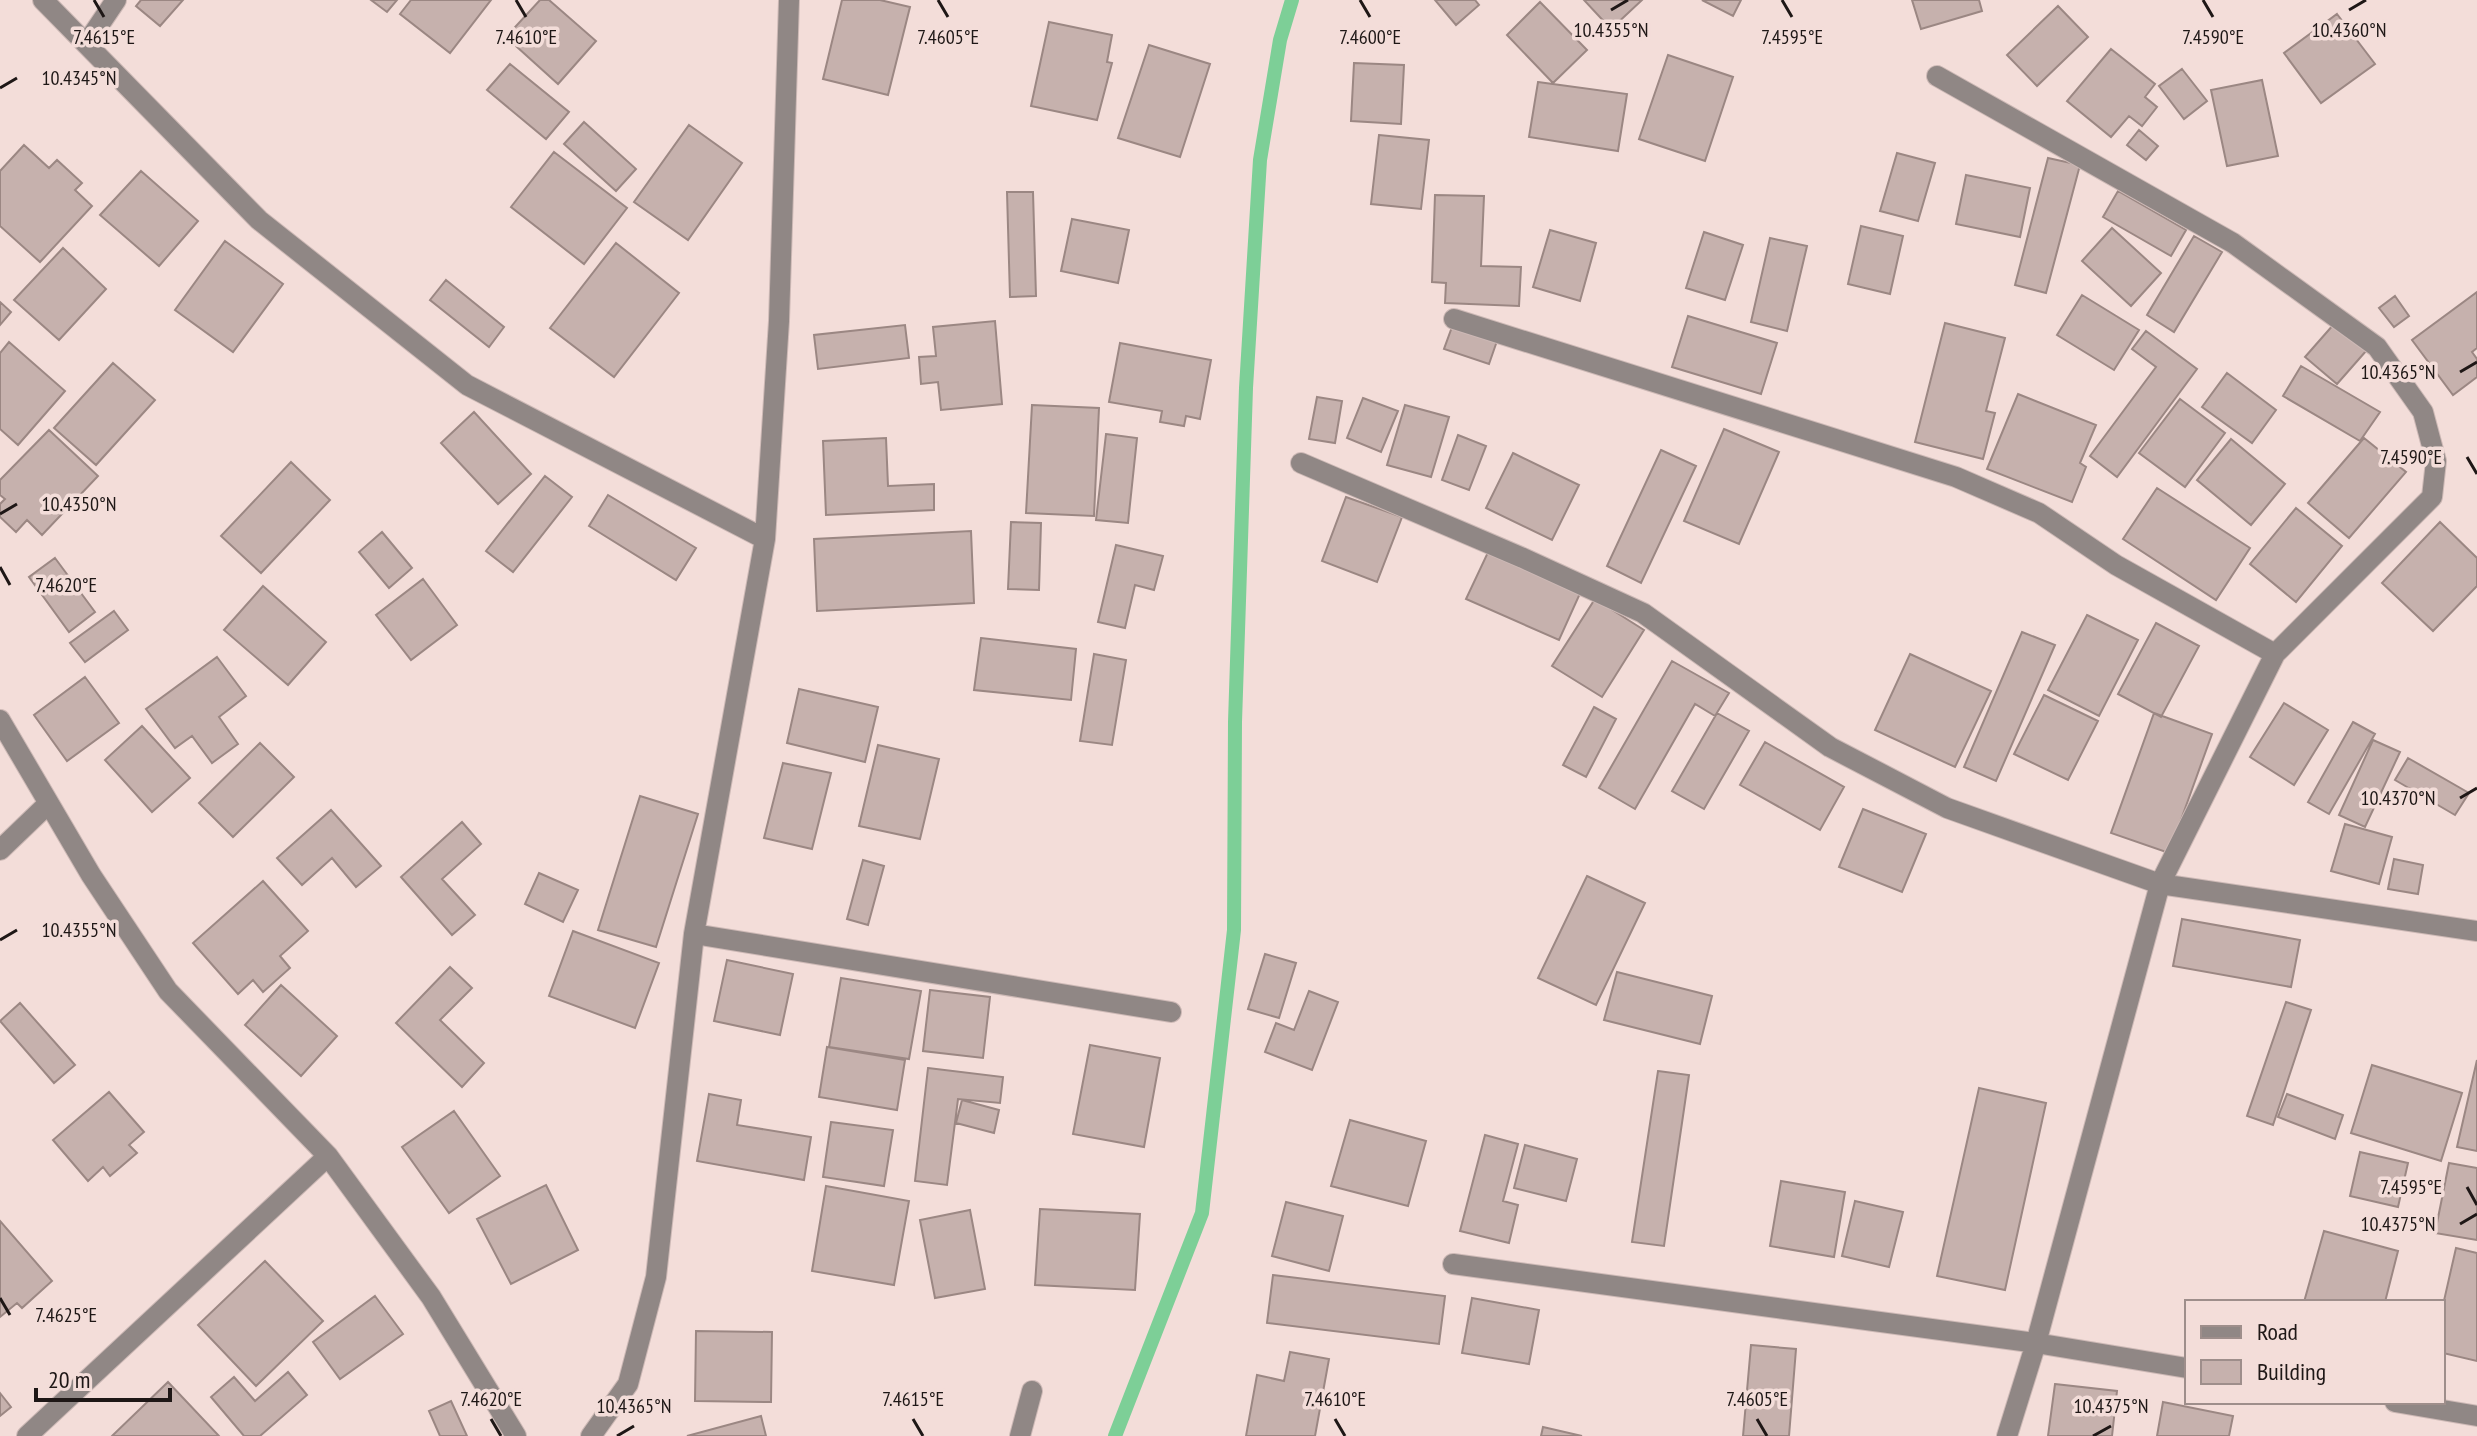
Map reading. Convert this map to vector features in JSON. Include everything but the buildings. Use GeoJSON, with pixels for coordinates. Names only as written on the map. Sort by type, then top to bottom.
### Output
{"type":"FeatureCollection","features":[{"type":"Feature","properties":{"kind":"street"},"geometry":{"type":"LineString","coordinates":[[43,0],[259,220],[467,385],[765,539]]}},
{"type":"Feature","properties":{"kind":"street"},"geometry":{"type":"LineString","coordinates":[[87,43],[116,0]]}},
{"type":"Feature","properties":{"kind":"street"},"geometry":{"type":"LineString","coordinates":[[591,1436],[628,1384],[656,1277],[694,934],[765,539],[779,321],[789,0]]}},
{"type":"Feature","properties":{"kind":"street"},"geometry":{"type":"LineString","coordinates":[[1937,76],[2233,243],[2377,347],[2423,412],[2436,461],[2432,497],[2275,654],[2160,884],[2036,1343],[2007,1436]]}},
{"type":"Feature","properties":{"kind":"street"},"geometry":{"type":"LineString","coordinates":[[1454,319],[1956,477],[2039,513],[2116,565],[2275,654]]}},
{"type":"Feature","properties":{"kind":"street"},"geometry":{"type":"LineString","coordinates":[[1301,463],[1643,613],[1830,747],[1947,808],[2160,884],[2477,931]]}},
{"type":"Feature","properties":{"kind":"street"},"geometry":{"type":"LineString","coordinates":[[0,720],[91,875],[168,991],[328,1156],[431,1297],[516,1436]]}},
{"type":"Feature","properties":{"kind":"street"},"geometry":{"type":"LineString","coordinates":[[0,850],[48,804]]}},
{"type":"Feature","properties":{"kind":"street"},"geometry":{"type":"LineString","coordinates":[[694,934],[1171,1012]]}},
{"type":"Feature","properties":{"kind":"street"},"geometry":{"type":"LineString","coordinates":[[27,1436],[328,1156]]}},
{"type":"Feature","properties":{"kind":"street"},"geometry":{"type":"LineString","coordinates":[[1453,1264],[2036,1343],[2185,1368]]}},
{"type":"Feature","properties":{"kind":"street"},"geometry":{"type":"LineString","coordinates":[[1020,1436],[1032,1391]]}},
{"type":"Feature","properties":{"kind":"street"},"geometry":{"type":"LineString","coordinates":[[2407,1404],[2477,1416]]}},
{"type":"Feature","properties":{"kind":"waterway"},"geometry":{"type":"LineString","coordinates":[[1115,1436],[1202,1213],[1234,930],[1235,722],[1246,388],[1260,160],[1280,40],[1292,0]]}}]}
